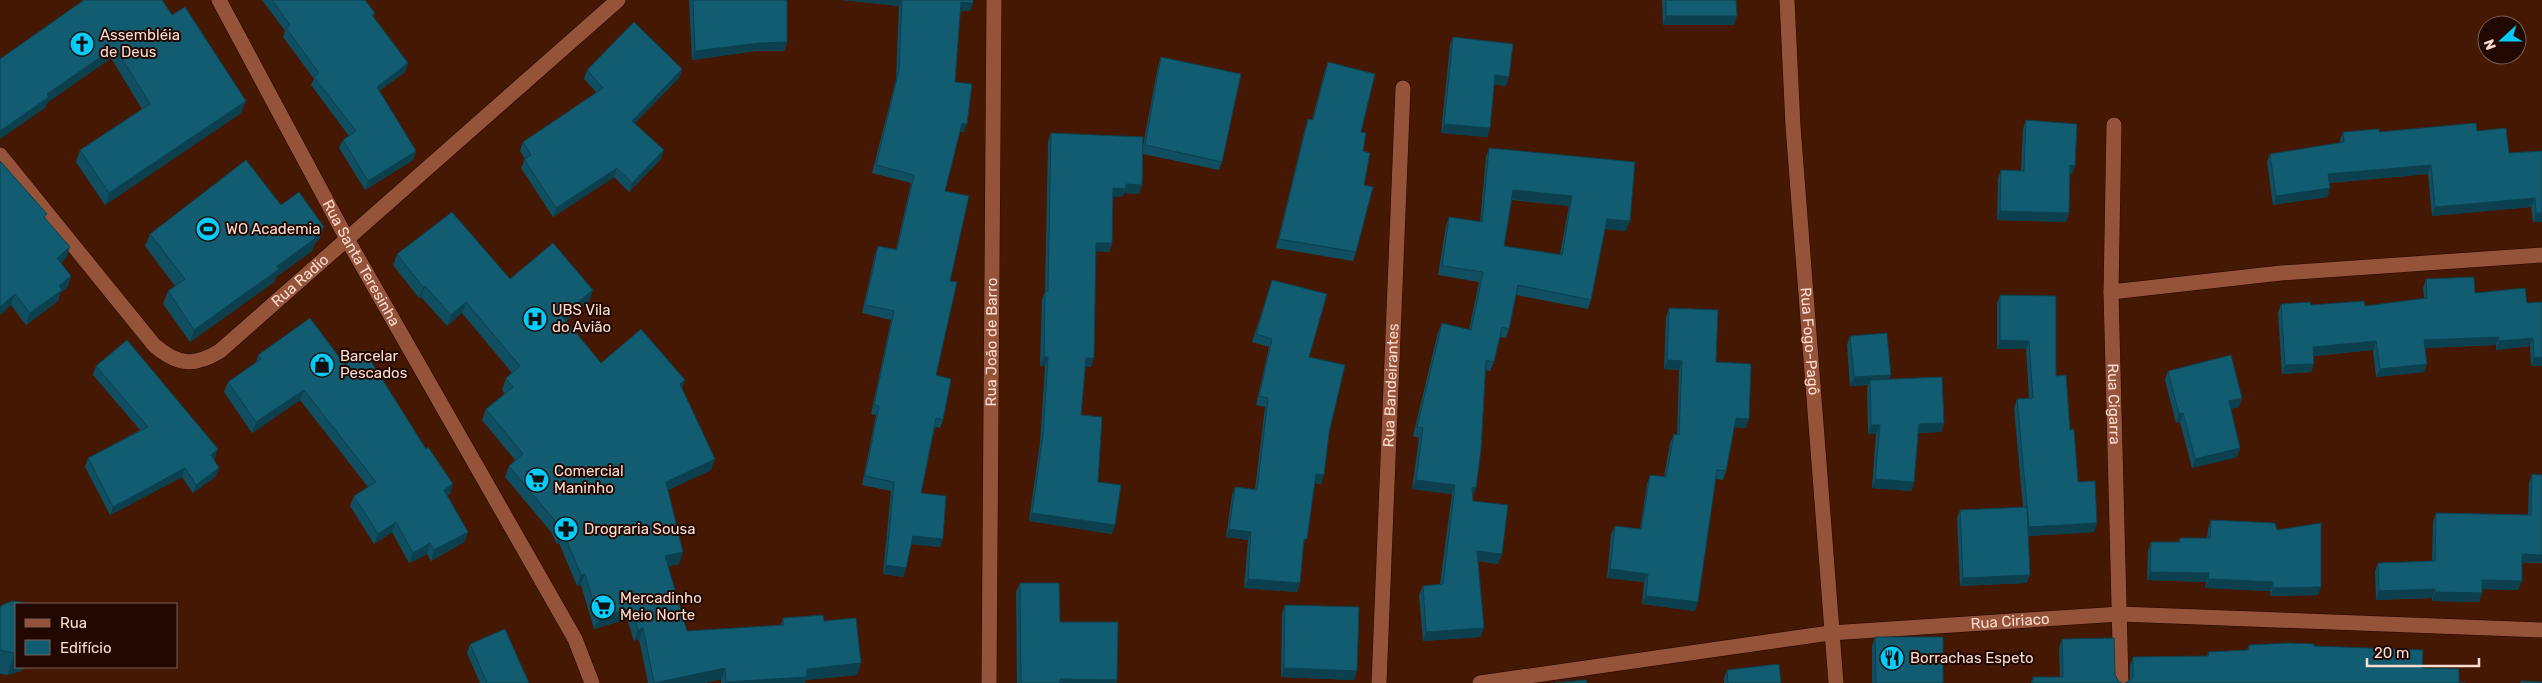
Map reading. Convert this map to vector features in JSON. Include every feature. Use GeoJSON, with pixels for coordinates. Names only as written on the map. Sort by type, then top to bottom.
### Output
{"type":"FeatureCollection","features":[{"type":"Feature","properties":{"kind":"street","name":"Rua Santa Teresinha"},"geometry":{"type":"LineString","coordinates":[[219,0],[347,239],[575,639],[592,683]]}},
{"type":"Feature","properties":{"kind":"street","name":"Rua Radio"},"geometry":{"type":"LineString","coordinates":[[0,155],[154,345],[175,359],[188,362],[200,361],[220,351],[618,0]]}},
{"type":"Feature","properties":{"kind":"street","name":"Rua João de Barro"},"geometry":{"type":"LineString","coordinates":[[989,683],[994,0]]}},
{"type":"Feature","properties":{"kind":"street","name":"Rua Fogo-Pagô"},"geometry":{"type":"LineString","coordinates":[[1787,0],[1793,126],[1830,633],[1836,683]]}},
{"type":"Feature","properties":{"kind":"street","name":"Rua Bandeirantes"},"geometry":{"type":"LineString","coordinates":[[1379,683],[1403,88]]}},
{"type":"Feature","properties":{"kind":"street","name":"Rua Cigarra"},"geometry":{"type":"LineString","coordinates":[[2114,125],[2111,292],[2121,683]]}},
{"type":"Feature","properties":{"kind":"street"},"geometry":{"type":"LineString","coordinates":[[2111,292],[2281,273],[2542,255]]}},
{"type":"Feature","properties":{"kind":"street","name":"Rua Ciriaco"},"geometry":{"type":"LineString","coordinates":[[1480,683],[1830,633],[2120,614],[2542,630]]}},
{"type":"Feature","properties":{"kind":"building"},"geometry":{"type":"Polygon","coordinates":[[[84,0],[162,0],[172,15],[185,7],[246,101],[109,193],[80,150],[150,104],[115,47],[47,94],[49,97],[0,131],[0,59],[84,0]]]}},
{"type":"Feature","properties":{"kind":"building"},"geometry":{"type":"Polygon","coordinates":[[[272,0],[365,0],[375,13],[372,15],[408,63],[377,87],[416,151],[368,181],[343,140],[356,131],[314,77],[319,73],[286,28],[290,25],[272,0]]]}},
{"type":"Feature","properties":{"kind":"building"},"geometry":{"type":"Polygon","coordinates":[[[693,0],[787,0],[787,42],[759,43],[695,51],[693,0]]]}},
{"type":"Feature","properties":{"kind":"building"},"geometry":{"type":"Polygon","coordinates":[[[902,0],[973,0],[973,3],[961,2],[955,82],[972,84],[967,124],[962,123],[945,191],[969,196],[950,281],[957,282],[936,375],[951,379],[943,420],[936,418],[921,493],[946,496],[943,539],[913,536],[906,568],[886,565],[894,482],[865,476],[879,406],[874,405],[894,311],[865,305],[878,246],[897,250],[914,175],[876,165],[899,70],[902,0]]]}},
{"type":"Feature","properties":{"kind":"building"},"geometry":{"type":"Polygon","coordinates":[[[1666,0],[1736,0],[1737,16],[1666,16],[1666,0]]]}},
{"type":"Feature","properties":{"kind":"building"},"geometry":{"type":"Polygon","coordinates":[[[634,22],[682,69],[632,121],[664,150],[632,183],[617,168],[556,208],[524,159],[531,155],[523,142],[603,88],[587,70],[634,22]]]}},
{"type":"Feature","properties":{"kind":"building"},"geometry":{"type":"Polygon","coordinates":[[[1453,37],[1513,44],[1509,77],[1495,75],[1490,128],[1444,124],[1453,37]]]}},
{"type":"Feature","properties":{"kind":"building"},"geometry":{"type":"Polygon","coordinates":[[[1161,57],[1241,74],[1222,162],[1145,145],[1161,57]]]}},
{"type":"Feature","properties":{"kind":"building"},"geometry":{"type":"Polygon","coordinates":[[[1328,62],[1375,74],[1361,132],[1366,133],[1363,151],[1370,153],[1364,185],[1373,187],[1356,252],[1279,239],[1308,119],[1313,120],[1328,62]]]}},
{"type":"Feature","properties":{"kind":"building"},"geometry":{"type":"Polygon","coordinates":[[[2026,120],[2077,124],[2075,166],[2070,165],[2069,213],[2000,211],[2001,170],[2024,171],[2026,120]]]}},
{"type":"Feature","properties":{"kind":"building"},"geometry":{"type":"Polygon","coordinates":[[[2476,123],[2477,131],[2506,128],[2509,153],[2542,151],[2542,213],[2536,213],[2535,198],[2435,207],[2431,165],[2328,174],[2330,188],[2276,196],[2270,154],[2344,142],[2343,132],[2379,129],[2379,132],[2476,123]]]}},
{"type":"Feature","properties":{"kind":"building"},"geometry":{"type":"Polygon","coordinates":[[[1051,133],[1143,137],[1142,185],[1126,184],[1126,189],[1113,188],[1112,243],[1096,243],[1094,358],[1086,358],[1081,415],[1102,417],[1098,482],[1121,485],[1115,525],[1032,513],[1043,434],[1048,357],[1044,357],[1045,291],[1048,291],[1051,133]]]}},
{"type":"Feature","properties":{"kind":"building"},"geometry":{"type":"Polygon","coordinates":[[[1489,148],[1635,162],[1630,221],[1607,219],[1591,300],[1518,285],[1509,329],[1502,327],[1494,362],[1486,360],[1481,449],[1476,488],[1472,487],[1473,501],[1508,505],[1502,554],[1477,551],[1484,628],[1426,632],[1423,586],[1443,584],[1455,485],[1416,480],[1423,428],[1417,427],[1442,323],[1471,330],[1483,272],[1442,266],[1449,217],[1482,222],[1489,148]],[[1513,190],[1504,246],[1562,255],[1572,196],[1513,190]]]}},
{"type":"Feature","properties":{"kind":"building"},"geometry":{"type":"Polygon","coordinates":[[[246,160],[281,205],[299,192],[324,227],[313,234],[316,238],[277,266],[279,269],[194,330],[168,291],[185,279],[150,234],[246,160]]]}},
{"type":"Feature","properties":{"kind":"building"},"geometry":{"type":"Polygon","coordinates":[[[0,161],[47,214],[44,217],[70,247],[57,258],[71,276],[59,286],[62,290],[30,313],[15,294],[0,307],[0,161]]]}},
{"type":"Feature","properties":{"kind":"building"},"geometry":{"type":"Polygon","coordinates":[[[452,212],[510,279],[553,243],[593,290],[562,316],[601,363],[641,329],[685,380],[680,384],[715,459],[666,482],[683,552],[665,556],[687,631],[784,625],[783,618],[823,615],[824,621],[856,618],[861,663],[807,669],[807,677],[726,682],[725,668],[654,683],[643,628],[638,630],[631,608],[598,618],[585,574],[581,575],[563,532],[561,533],[555,521],[509,466],[523,454],[486,409],[513,387],[506,378],[520,366],[466,302],[451,315],[425,286],[423,287],[397,254],[452,212]]]}},
{"type":"Feature","properties":{"kind":"building"},"geometry":{"type":"Polygon","coordinates":[[[2474,277],[2475,293],[2525,288],[2527,303],[2542,302],[2542,357],[2534,358],[2533,338],[2499,341],[2499,337],[2424,340],[2427,364],[2380,369],[2376,341],[2313,347],[2314,364],[2285,365],[2281,304],[2310,302],[2311,305],[2364,301],[2365,306],[2427,298],[2426,279],[2474,277]]]}},
{"type":"Feature","properties":{"kind":"building"},"geometry":{"type":"Polygon","coordinates":[[[1272,280],[1327,294],[1309,357],[1345,365],[1329,433],[1324,475],[1316,474],[1307,539],[1304,539],[1300,583],[1248,579],[1251,532],[1229,529],[1235,487],[1257,490],[1268,398],[1259,396],[1272,339],[1256,334],[1272,280]]]}},
{"type":"Feature","properties":{"kind":"building"},"geometry":{"type":"Polygon","coordinates":[[[2000,295],[2056,296],[2056,376],[2066,375],[2070,430],[2074,429],[2078,482],[2095,481],[2097,523],[2029,527],[2017,399],[2033,398],[2029,341],[2000,340],[2000,295]]]}},
{"type":"Feature","properties":{"kind":"building"},"geometry":{"type":"Polygon","coordinates":[[[1669,308],[1718,310],[1716,362],[1751,364],[1749,419],[1736,418],[1726,471],[1717,470],[1698,602],[1646,596],[1648,574],[1610,569],[1615,526],[1641,529],[1650,475],[1666,477],[1674,434],[1679,435],[1682,361],[1667,360],[1669,308]]]}},
{"type":"Feature","properties":{"kind":"building"},"geometry":{"type":"Polygon","coordinates":[[[310,318],[345,365],[364,350],[426,449],[428,447],[453,484],[444,490],[468,532],[434,550],[430,543],[413,553],[396,522],[378,534],[354,496],[376,482],[304,390],[256,422],[228,382],[261,359],[258,355],[310,318]]]}},
{"type":"Feature","properties":{"kind":"building"},"geometry":{"type":"Polygon","coordinates":[[[1887,333],[1891,375],[1854,377],[1850,336],[1887,333]]]}},
{"type":"Feature","properties":{"kind":"building"},"geometry":{"type":"Polygon","coordinates":[[[127,340],[218,449],[211,455],[219,468],[196,485],[185,468],[113,507],[88,458],[148,427],[96,366],[127,340]]]}},
{"type":"Feature","properties":{"kind":"building"},"geometry":{"type":"Polygon","coordinates":[[[2231,355],[2242,398],[2229,401],[2240,448],[2195,459],[2183,413],[2179,414],[2168,371],[2231,355]]]}},
{"type":"Feature","properties":{"kind":"building"},"geometry":{"type":"Polygon","coordinates":[[[1942,377],[1944,423],[1919,424],[1914,482],[1875,479],[1880,425],[1871,425],[1870,380],[1942,377]]]}},
{"type":"Feature","properties":{"kind":"building"},"geometry":{"type":"Polygon","coordinates":[[[2532,474],[2542,475],[2542,555],[2522,554],[2522,581],[2482,580],[2482,593],[2435,592],[2435,589],[2379,591],[2378,563],[2435,561],[2436,513],[2531,515],[2532,474]]]}},
{"type":"Feature","properties":{"kind":"building"},"geometry":{"type":"Polygon","coordinates":[[[2027,507],[2030,575],[1963,578],[1960,510],[2027,507]]]}},
{"type":"Feature","properties":{"kind":"building"},"geometry":{"type":"Polygon","coordinates":[[[2211,520],[2275,523],[2277,530],[2321,523],[2321,587],[2273,588],[2273,582],[2208,579],[2209,573],[2150,572],[2151,542],[2180,542],[2180,538],[2210,538],[2211,520]]]}},
{"type":"Feature","properties":{"kind":"building"},"geometry":{"type":"Polygon","coordinates":[[[1020,583],[1059,583],[1060,622],[1118,622],[1117,680],[1060,679],[1060,683],[1021,683],[1020,583]]]}},
{"type":"Feature","properties":{"kind":"building"},"geometry":{"type":"Polygon","coordinates":[[[13,601],[24,603],[15,603],[15,653],[0,650],[0,607],[13,601]]]}},
{"type":"Feature","properties":{"kind":"building"},"geometry":{"type":"Polygon","coordinates":[[[1285,605],[1359,607],[1357,671],[1284,668],[1285,605]]]}},
{"type":"Feature","properties":{"kind":"building"},"geometry":{"type":"Polygon","coordinates":[[[505,629],[529,683],[487,683],[470,644],[505,629]]]}},
{"type":"Feature","properties":{"kind":"building"},"geometry":{"type":"Polygon","coordinates":[[[1875,637],[1943,637],[1943,683],[1876,683],[1875,637]]]}},
{"type":"Feature","properties":{"kind":"building"},"geometry":{"type":"Polygon","coordinates":[[[2114,638],[2115,675],[2119,682],[2122,683],[2033,683],[2033,677],[2063,677],[2062,639],[2114,638]]]}},
{"type":"Feature","properties":{"kind":"building"},"geometry":{"type":"Polygon","coordinates":[[[2314,644],[2314,646],[2423,650],[2422,668],[2459,669],[2459,683],[2125,683],[2133,678],[2133,657],[2209,656],[2208,652],[2249,650],[2249,645],[2314,644]]]}},
{"type":"Feature","properties":{"kind":"building"},"geometry":{"type":"Polygon","coordinates":[[[1779,664],[1781,683],[1728,683],[1727,670],[1779,664]]]}},
{"type":"Feature","properties":{"kind":"building"},"geometry":{"type":"Polygon","coordinates":[[[1586,680],[1587,683],[1555,683],[1586,680]]]}},
{"type":"Feature","properties":{"kind":"building"},"geometry":{"type":"Polygon","coordinates":[[[2521,681],[2542,682],[2542,683],[2521,683],[2521,681]]]}},
{"type":"Feature","properties":{"kind":"place","name":"Assembléia de Deus"},"geometry":{"type":"Point","coordinates":[82,44]}},
{"type":"Feature","properties":{"kind":"place","name":"WO Academia"},"geometry":{"type":"Point","coordinates":[208,229]}},
{"type":"Feature","properties":{"kind":"place","name":"UBS Vila do Avião"},"geometry":{"type":"Point","coordinates":[535,319]}},
{"type":"Feature","properties":{"kind":"place","name":"Barcelar Pescados"},"geometry":{"type":"Point","coordinates":[322,365]}},
{"type":"Feature","properties":{"kind":"place","name":"Comercial Maninho"},"geometry":{"type":"Point","coordinates":[537,480]}},
{"type":"Feature","properties":{"kind":"place","name":"Drograria Sousa"},"geometry":{"type":"Point","coordinates":[566,529]}},
{"type":"Feature","properties":{"kind":"place","name":"Mercadinho Meio Norte"},"geometry":{"type":"Point","coordinates":[603,607]}},
{"type":"Feature","properties":{"kind":"place","name":"Borrachas Espeto"},"geometry":{"type":"Point","coordinates":[1892,658]}}]}
